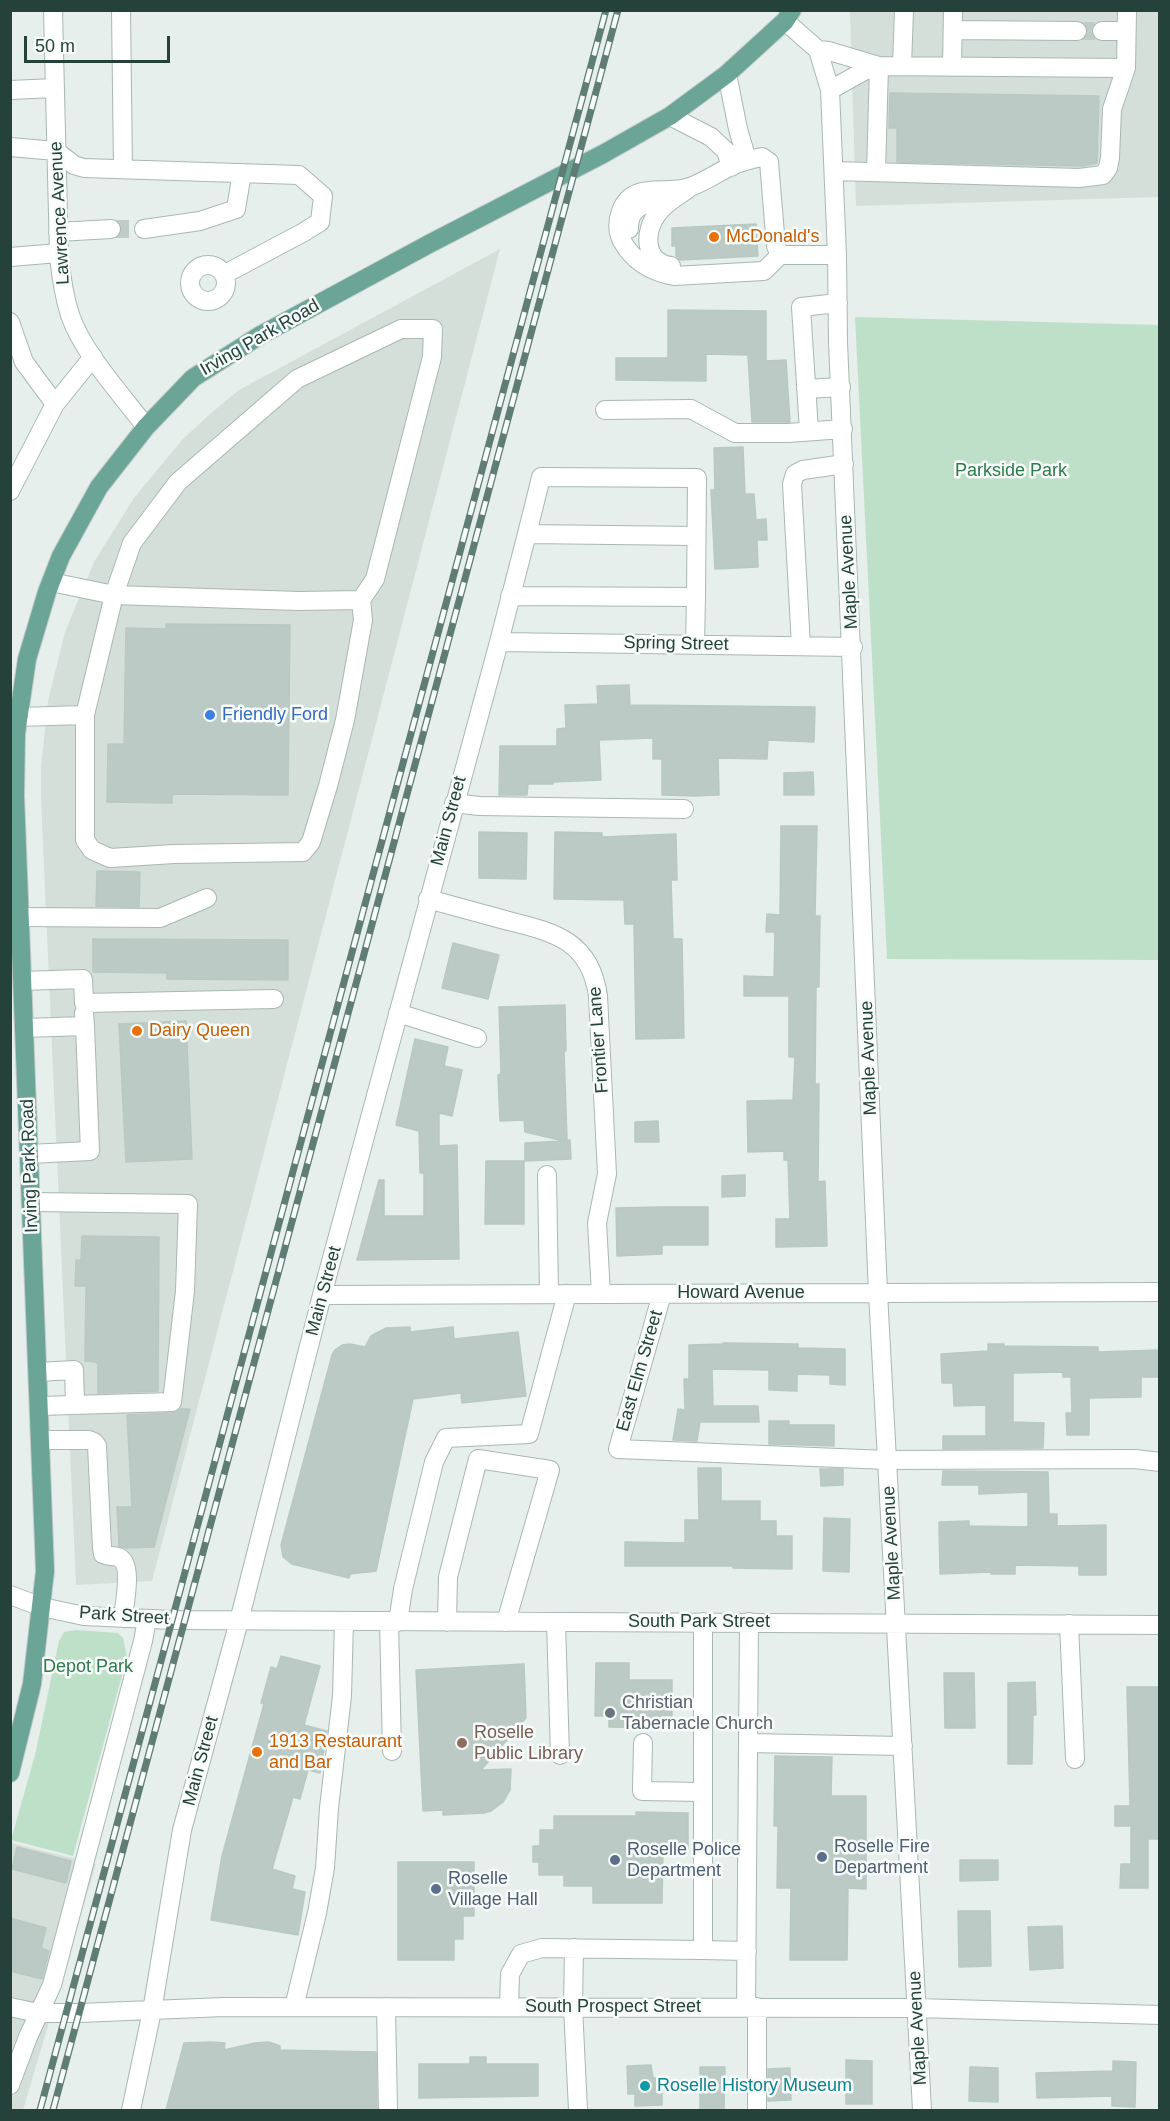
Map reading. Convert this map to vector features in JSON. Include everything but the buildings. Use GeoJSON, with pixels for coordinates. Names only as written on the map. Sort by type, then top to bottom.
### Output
{"type":"FeatureCollection","features":[{"type":"Feature","properties":{"kind":"main road","name":"Irving Park Road"},"geometry":{"type":"LineString","coordinates":[[10,1773],[33,1684],[45,1571],[15,796],[16,734],[27,659],[51,582],[68,541],[99,487],[146,427],[193,378],[259,336],[429,244],[594,159],[670,116],[727,74],[789,16]]}},
{"type":"Feature","properties":{"kind":"street","name":"Lawrence Avenue"},"geometry":{"type":"LineString","coordinates":[[53,10],[58,232],[63,290],[71,318],[84,345],[146,427]]}},
{"type":"Feature","properties":{"kind":"street"},"geometry":{"type":"LineString","coordinates":[[121,10],[123,169]]}},
{"type":"Feature","properties":{"kind":"street"},"geometry":{"type":"LineString","coordinates":[[902,66],[904,10]]}},
{"type":"Feature","properties":{"kind":"street"},"geometry":{"type":"LineString","coordinates":[[952,67],[953,10]]}},
{"type":"Feature","properties":{"kind":"street"},"geometry":{"type":"LineString","coordinates":[[834,171],[1078,178],[1103,175],[1108,168],[1110,158],[1112,109],[1126,69],[1127,10]]}},
{"type":"Feature","properties":{"kind":"street"},"geometry":{"type":"LineString","coordinates":[[789,16],[818,50],[829,51],[879,66],[1126,69]]}},
{"type":"Feature","properties":{"kind":"street"},"geometry":{"type":"LineString","coordinates":[[953,30],[1077,31]]}},
{"type":"Feature","properties":{"kind":"street"},"geometry":{"type":"LineString","coordinates":[[1102,31],[1126,31]]}},
{"type":"Feature","properties":{"kind":"street","name":"Maple Avenue"},"geometry":{"type":"LineString","coordinates":[[818,50],[830,90],[878,1293],[922,2110]]}},
{"type":"Feature","properties":{"kind":"street"},"geometry":{"type":"LineString","coordinates":[[830,90],[864,71],[879,66]]}},
{"type":"Feature","properties":{"kind":"street"},"geometry":{"type":"LineString","coordinates":[[876,172],[879,66]]}},
{"type":"Feature","properties":{"kind":"street"},"geometry":{"type":"LineString","coordinates":[[727,74],[738,129],[739,164]]}},
{"type":"Feature","properties":{"kind":"street"},"geometry":{"type":"LineString","coordinates":[[10,90],[55,88]]}},
{"type":"Feature","properties":{"kind":"street"},"geometry":{"type":"LineString","coordinates":[[670,116],[711,137],[739,164]]}},
{"type":"Feature","properties":{"kind":"street"},"geometry":{"type":"LineString","coordinates":[[10,147],[56,151],[74,165],[84,168],[299,175],[323,196],[320,222],[225,274]]}},
{"type":"Feature","properties":{"kind":"street"},"geometry":{"type":"LineString","coordinates":[[778,258],[769,162],[762,157],[739,164],[689,188],[667,204],[647,203],[633,211],[630,217],[629,230],[634,240],[661,263],[668,266],[837,255]]}},
{"type":"Feature","properties":{"kind":"street"},"geometry":{"type":"LineString","coordinates":[[144,229],[200,221],[236,209],[242,173]]}},
{"type":"Feature","properties":{"kind":"street"},"geometry":{"type":"LineString","coordinates":[[689,188],[667,191],[641,190],[630,197],[622,207],[618,220],[618,233],[628,253],[660,273],[674,276],[764,271],[778,258]]}},
{"type":"Feature","properties":{"kind":"street"},"geometry":{"type":"LineString","coordinates":[[58,232],[111,229]]}},
{"type":"Feature","properties":{"kind":"street"},"geometry":{"type":"LineString","coordinates":[[10,257],[59,253]]}},
{"type":"Feature","properties":{"kind":"street"},"geometry":{"type":"LineString","coordinates":[[809,431],[801,307],[838,303]]}},
{"type":"Feature","properties":{"kind":"street"},"geometry":{"type":"LineString","coordinates":[[10,322],[24,362],[55,404]]}},
{"type":"Feature","properties":{"kind":"street"},"geometry":{"type":"LineString","coordinates":[[401,329],[433,329],[432,357],[378,568],[375,579],[361,600],[363,620],[345,720],[311,842],[303,852],[174,854],[110,858],[92,850],[85,840],[85,715],[114,595],[132,543],[178,482],[297,379],[401,329]]}},
{"type":"Feature","properties":{"kind":"street"},"geometry":{"type":"LineString","coordinates":[[10,491],[55,404],[93,357]]}},
{"type":"Feature","properties":{"kind":"street"},"geometry":{"type":"LineString","coordinates":[[806,390],[841,387]]}},
{"type":"Feature","properties":{"kind":"street"},"geometry":{"type":"LineString","coordinates":[[605,410],[691,409],[735,433],[843,429]]}},
{"type":"Feature","properties":{"kind":"street"},"geometry":{"type":"LineString","coordinates":[[801,646],[792,484],[795,474],[802,470],[844,464]]}},
{"type":"Feature","properties":{"kind":"street","name":"Main Street"},"geometry":{"type":"LineString","coordinates":[[130,2110],[152,2011],[182,1830],[239,1621],[322,1295],[542,477],[697,478],[696,536]]}},
{"type":"Feature","properties":{"kind":"street"},"geometry":{"type":"LineString","coordinates":[[527,534],[696,536],[695,645]]}},
{"type":"Feature","properties":{"kind":"street"},"geometry":{"type":"LineString","coordinates":[[51,582],[114,595],[299,601],[361,600]]}},
{"type":"Feature","properties":{"kind":"street"},"geometry":{"type":"LineString","coordinates":[[510,596],[696,597]]}},
{"type":"Feature","properties":{"kind":"street","name":"Spring Street"},"geometry":{"type":"LineString","coordinates":[[499,642],[853,647]]}},
{"type":"Feature","properties":{"kind":"street"},"geometry":{"type":"LineString","coordinates":[[18,717],[85,715]]}},
{"type":"Feature","properties":{"kind":"street"},"geometry":{"type":"LineString","coordinates":[[454,803],[479,806],[684,809]]}},
{"type":"Feature","properties":{"kind":"street"},"geometry":{"type":"LineString","coordinates":[[20,917],[160,918],[207,898]]}},
{"type":"Feature","properties":{"kind":"street","name":"Frontier Lane"},"geometry":{"type":"LineString","coordinates":[[428,899],[559,936],[578,950],[592,971],[598,996],[607,1174],[597,1223],[601,1294]]}},
{"type":"Feature","properties":{"kind":"street"},"geometry":{"type":"LineString","coordinates":[[22,981],[83,979],[85,1026],[90,1151],[29,1154]]}},
{"type":"Feature","properties":{"kind":"street"},"geometry":{"type":"LineString","coordinates":[[84,1003],[274,999]]}},
{"type":"Feature","properties":{"kind":"street"},"geometry":{"type":"LineString","coordinates":[[398,1013],[477,1038]]}},
{"type":"Feature","properties":{"kind":"street"},"geometry":{"type":"LineString","coordinates":[[24,1028],[85,1026]]}},
{"type":"Feature","properties":{"kind":"street"},"geometry":{"type":"LineString","coordinates":[[392,1752],[394,1622],[434,1462],[446,1438],[529,1434],[558,1294],[547,1175]]}},
{"type":"Feature","properties":{"kind":"street"},"geometry":{"type":"LineString","coordinates":[[31,1202],[188,1204],[185,1291],[172,1402],[40,1406]]}},
{"type":"Feature","properties":{"kind":"street","name":"Howard Avenue"},"geometry":{"type":"LineString","coordinates":[[322,1295],[1160,1292]]}},
{"type":"Feature","properties":{"kind":"street","name":"East Elm Street"},"geometry":{"type":"LineString","coordinates":[[663,1294],[618,1449],[887,1460]]}},
{"type":"Feature","properties":{"kind":"street"},"geometry":{"type":"LineString","coordinates":[[38,1371],[74,1370],[75,1405]]}},
{"type":"Feature","properties":{"kind":"street"},"geometry":{"type":"LineString","coordinates":[[40,1440],[89,1440],[97,1446],[102,1548],[108,1557],[118,1557],[125,1563],[128,1573],[123,1618]]}},
{"type":"Feature","properties":{"kind":"street"},"geometry":{"type":"LineString","coordinates":[[447,1622],[448,1577],[478,1459],[550,1470],[506,1622]]}},
{"type":"Feature","properties":{"kind":"street"},"geometry":{"type":"LineString","coordinates":[[887,1460],[1135,1459],[1160,1462]]}},
{"type":"Feature","properties":{"kind":"street","name":"Park Street"},"geometry":{"type":"LineString","coordinates":[[10,1595],[42,1606],[84,1616],[239,1621]]}},
{"type":"Feature","properties":{"kind":"street"},"geometry":{"type":"LineString","coordinates":[[10,2085],[38,2013],[52,1985],[147,1619]]}},
{"type":"Feature","properties":{"kind":"street","name":"South Park Street"},"geometry":{"type":"LineString","coordinates":[[239,1621],[1160,1625]]}},
{"type":"Feature","properties":{"kind":"street"},"geometry":{"type":"LineString","coordinates":[[294,2007],[317,1913],[325,1868],[329,1808],[342,1696],[344,1622]]}},
{"type":"Feature","properties":{"kind":"street"},"geometry":{"type":"LineString","coordinates":[[556,1622],[561,1755]]}},
{"type":"Feature","properties":{"kind":"street"},"geometry":{"type":"LineString","coordinates":[[702,1950],[704,1622]]}},
{"type":"Feature","properties":{"kind":"street"},"geometry":{"type":"LineString","coordinates":[[749,1622],[747,1951],[757,2110]]}},
{"type":"Feature","properties":{"kind":"street"},"geometry":{"type":"LineString","coordinates":[[1070,1624],[1075,1759]]}},
{"type":"Feature","properties":{"kind":"street"},"geometry":{"type":"LineString","coordinates":[[644,1743],[642,1791],[702,1792]]}},
{"type":"Feature","properties":{"kind":"street"},"geometry":{"type":"LineString","coordinates":[[748,1743],[903,1746]]}},
{"type":"Feature","properties":{"kind":"street"},"geometry":{"type":"LineString","coordinates":[[508,2007],[510,1974],[521,1954],[542,1947],[747,1951]]}},
{"type":"Feature","properties":{"kind":"street"},"geometry":{"type":"LineString","coordinates":[[574,1947],[573,2007],[578,2110]]}},
{"type":"Feature","properties":{"kind":"street","name":"South Prospect Street"},"geometry":{"type":"LineString","coordinates":[[10,2007],[38,2013],[224,2007],[752,2007],[917,2008],[1160,2015]]}},
{"type":"Feature","properties":{"kind":"street"},"geometry":{"type":"LineString","coordinates":[[386,2007],[388,2110]]}},
{"type":"Feature","properties":{"kind":"shaded area"},"geometry":{"type":"Polygon","coordinates":[[[850,11],[1159,11],[1159,197],[856,206],[850,11]]]}},
{"type":"Feature","properties":{"kind":"shaded area"},"geometry":{"type":"Polygon","coordinates":[[[500,249],[152,1581],[76,1585],[41,799],[41,766],[48,701],[65,632],[94,562],[134,498],[182,440],[210,414],[239,390],[500,249]]]}},
{"type":"Feature","properties":{"kind":"shaded area"},"geometry":{"type":"Polygon","coordinates":[[[11,1843],[96,1864],[23,2110],[10,2110],[11,1843]]]}},
{"type":"Feature","properties":{"kind":"green space","name":"Parkside Park"},"geometry":{"type":"Polygon","coordinates":[[[855,317],[1159,325],[1159,960],[887,959],[855,317]]]}},
{"type":"Feature","properties":{"kind":"green space","name":"Depot Park"},"geometry":{"type":"Polygon","coordinates":[[[76,1630],[118,1633],[123,1638],[127,1657],[73,1856],[11,1840],[35,1755],[59,1641],[64,1632],[76,1630]]]}},
{"type":"Feature","properties":{"kind":"tunnel"},"geometry":{"type":"LineString","coordinates":[[1077,31],[1102,31]]}},
{"type":"Feature","properties":{"kind":"tunnel"},"geometry":{"type":"LineString","coordinates":[[111,229],[144,229]]}},
{"type":"Feature","properties":{"kind":"railway"},"geometry":{"type":"LineString","coordinates":[[40,2110],[606,10]]}},
{"type":"Feature","properties":{"kind":"railway"},"geometry":{"type":"LineString","coordinates":[[53,2110],[618,10]]}},
{"type":"Feature","properties":{"kind":"place","name":"McDonald's"},"geometry":{"type":"Point","coordinates":[714,237]}},
{"type":"Feature","properties":{"kind":"place","name":"Friendly Ford"},"geometry":{"type":"Point","coordinates":[210,715]}},
{"type":"Feature","properties":{"kind":"place","name":"Dairy Queen"},"geometry":{"type":"Point","coordinates":[137,1031]}},
{"type":"Feature","properties":{"kind":"place","name":"Christian Tabernacle Church"},"geometry":{"type":"Point","coordinates":[610,1713]}},
{"type":"Feature","properties":{"kind":"place","name":"Roselle Public Library"},"geometry":{"type":"Point","coordinates":[462,1743]}},
{"type":"Feature","properties":{"kind":"place","name":"1913 Restaurant and Bar"},"geometry":{"type":"Point","coordinates":[257,1752]}},
{"type":"Feature","properties":{"kind":"place","name":"Roselle Fire Department"},"geometry":{"type":"Point","coordinates":[822,1857]}},
{"type":"Feature","properties":{"kind":"place","name":"Roselle Police Department"},"geometry":{"type":"Point","coordinates":[615,1860]}},
{"type":"Feature","properties":{"kind":"place","name":"Roselle Village Hall"},"geometry":{"type":"Point","coordinates":[436,1889]}},
{"type":"Feature","properties":{"kind":"place","name":"Roselle History Museum"},"geometry":{"type":"Point","coordinates":[645,2086]}}]}
